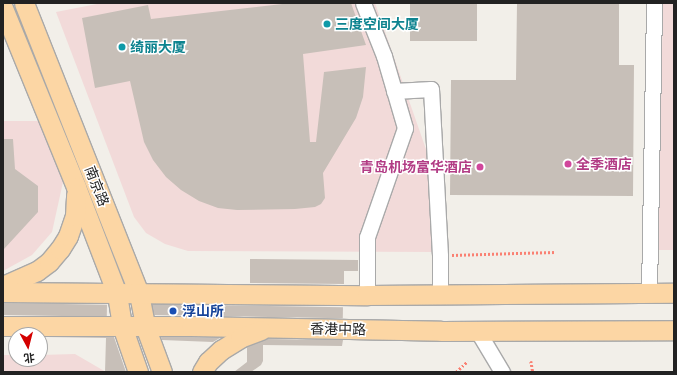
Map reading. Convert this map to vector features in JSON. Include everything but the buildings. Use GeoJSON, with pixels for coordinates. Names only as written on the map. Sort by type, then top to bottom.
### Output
{"type":"FeatureCollection","features":[{"type":"Feature","properties":{"kind":"main road","name":"南京路"},"geometry":{"type":"LineString","coordinates":[[26,3],[139,294],[145,326],[162,372]]}},
{"type":"Feature","properties":{"kind":"main road","name":"南京路"},"geometry":{"type":"LineString","coordinates":[[3,8],[76,187],[117,294],[122,326],[138,372]]}},
{"type":"Feature","properties":{"kind":"main road"},"geometry":{"type":"LineString","coordinates":[[3,286],[37,271],[49,262],[60,249],[68,236],[75,216],[76,187]]}},
{"type":"Feature","properties":{"kind":"main road"},"geometry":{"type":"LineString","coordinates":[[3,292],[367,295],[674,293]]}},
{"type":"Feature","properties":{"kind":"main road","name":"香港中路"},"geometry":{"type":"LineString","coordinates":[[3,326],[674,330]]}},
{"type":"Feature","properties":{"kind":"main road"},"geometry":{"type":"LineString","coordinates":[[202,372],[208,362],[221,350],[240,338],[269,327]]}},
{"type":"Feature","properties":{"kind":"street"},"geometry":{"type":"LineString","coordinates":[[363,3],[384,56],[405,128],[367,237],[367,295]]}},
{"type":"Feature","properties":{"kind":"street"},"geometry":{"type":"LineString","coordinates":[[649,293],[654,3]]}},
{"type":"Feature","properties":{"kind":"street"},"geometry":{"type":"LineString","coordinates":[[394,91],[431,89],[440,256],[440,295]]}},
{"type":"Feature","properties":{"kind":"street"},"geometry":{"type":"LineString","coordinates":[[477,330],[502,372]]}},
{"type":"Feature","properties":{"kind":"path"},"geometry":{"type":"LineString","coordinates":[[440,256],[556,252]]}},
{"type":"Feature","properties":{"kind":"path"},"geometry":{"type":"LineString","coordinates":[[456,372],[468,361]]}},
{"type":"Feature","properties":{"kind":"path"},"geometry":{"type":"LineString","coordinates":[[531,362],[533,372]]}},
{"type":"Feature","properties":{"kind":"path"},"geometry":{"type":"LineString","coordinates":[[576,372],[586,372]]}},
{"type":"Feature","properties":{"kind":"shaded area"},"geometry":{"type":"Polygon","coordinates":[[[102,3],[375,3],[428,155],[432,252],[188,251],[165,244],[146,233],[134,217],[56,12],[102,3]]]}},
{"type":"Feature","properties":{"kind":"shaded area"},"geometry":{"type":"Polygon","coordinates":[[[663,3],[674,3],[674,250],[658,250],[663,3]]]}},
{"type":"Feature","properties":{"kind":"shaded area"},"geometry":{"type":"Polygon","coordinates":[[[3,121],[39,121],[63,182],[52,232],[32,255],[3,271],[3,121]]]}},
{"type":"Feature","properties":{"kind":"shaded area"},"geometry":{"type":"Polygon","coordinates":[[[75,354],[106,372],[3,372],[3,355],[8,355],[8,367],[48,367],[48,355],[75,354]]]}},
{"type":"Feature","properties":{"kind":"place","name":"三度空间大厦"},"geometry":{"type":"Point","coordinates":[327,24]}},
{"type":"Feature","properties":{"kind":"place","name":"绮丽大厦"},"geometry":{"type":"Point","coordinates":[122,47]}},
{"type":"Feature","properties":{"kind":"place","name":"全季酒店"},"geometry":{"type":"Point","coordinates":[568,164]}},
{"type":"Feature","properties":{"kind":"place","name":"青岛机场富华酒店"},"geometry":{"type":"Point","coordinates":[480,167]}},
{"type":"Feature","properties":{"kind":"place","name":"浮山所"},"geometry":{"type":"Point","coordinates":[173,311]}}]}
